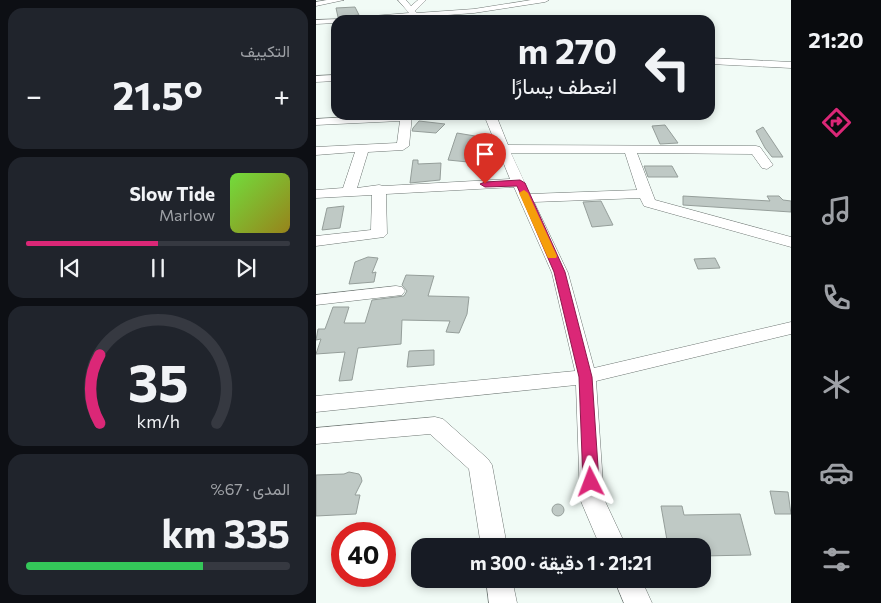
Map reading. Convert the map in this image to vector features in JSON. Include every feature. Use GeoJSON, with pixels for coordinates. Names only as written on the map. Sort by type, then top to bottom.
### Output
{"type":"FeatureCollection","features":[{"type":"Feature","properties":{"kind":"street"},"geometry":{"type":"LineString","coordinates":[[316,4],[340,0]]}},
{"type":"Feature","properties":{"kind":"street"},"geometry":{"type":"LineString","coordinates":[[402,0],[414,15]]}},
{"type":"Feature","properties":{"kind":"street"},"geometry":{"type":"LineString","coordinates":[[415,15],[422,0]]}},
{"type":"Feature","properties":{"kind":"street"},"geometry":{"type":"LineString","coordinates":[[427,15],[474,11],[545,0]]}},
{"type":"Feature","properties":{"kind":"street"},"geometry":{"type":"LineString","coordinates":[[316,22],[331,21]]}},
{"type":"Feature","properties":{"kind":"street"},"geometry":{"type":"LineString","coordinates":[[715,61],[791,64]]}},
{"type":"Feature","properties":{"kind":"street"},"geometry":{"type":"LineString","coordinates":[[316,79],[331,78]]}},
{"type":"Feature","properties":{"kind":"street"},"geometry":{"type":"LineString","coordinates":[[316,122],[331,118]]}},
{"type":"Feature","properties":{"kind":"street"},"geometry":{"type":"LineString","coordinates":[[316,151],[362,150],[403,146],[405,120]]}},
{"type":"Feature","properties":{"kind":"street"},"geometry":{"type":"LineString","coordinates":[[492,120],[503,149],[560,272],[586,377],[592,499],[609,538]]}},
{"type":"Feature","properties":{"kind":"street"},"geometry":{"type":"LineString","coordinates":[[629,148],[649,203],[791,242]]}},
{"type":"Feature","properties":{"kind":"street"},"geometry":{"type":"LineString","coordinates":[[503,149],[756,150],[767,165]]}},
{"type":"Feature","properties":{"kind":"street"},"geometry":{"type":"LineString","coordinates":[[349,190],[362,150]]}},
{"type":"Feature","properties":{"kind":"street"},"geometry":{"type":"LineString","coordinates":[[316,194],[379,189],[523,190],[646,194]]}},
{"type":"Feature","properties":{"kind":"street"},"geometry":{"type":"LineString","coordinates":[[316,241],[379,234],[379,189]]}},
{"type":"Feature","properties":{"kind":"street"},"geometry":{"type":"LineString","coordinates":[[316,300],[396,292]]}},
{"type":"Feature","properties":{"kind":"street"},"geometry":{"type":"LineString","coordinates":[[316,404],[586,377],[781,334],[791,328]]}},
{"type":"Feature","properties":{"kind":"street"},"geometry":{"type":"LineString","coordinates":[[316,436],[435,425],[480,464],[493,538]]}},
{"type":"Feature","properties":{"kind":"street"},"geometry":{"type":"LineString","coordinates":[[500,588],[503,603]]}},
{"type":"Feature","properties":{"kind":"street"},"geometry":{"type":"LineString","coordinates":[[631,588],[638,603]]}},
{"type":"Feature","properties":{"kind":"building"},"geometry":{"type":"Polygon","coordinates":[[[355,7],[359,15],[338,15],[336,8],[355,7]]]}},
{"type":"Feature","properties":{"kind":"building"},"geometry":{"type":"Polygon","coordinates":[[[419,121],[445,124],[436,133],[412,131],[419,121]]]}},
{"type":"Feature","properties":{"kind":"building"},"geometry":{"type":"Polygon","coordinates":[[[665,125],[678,143],[660,144],[652,126],[665,125]]]}},
{"type":"Feature","properties":{"kind":"building"},"geometry":{"type":"Polygon","coordinates":[[[763,127],[783,157],[772,157],[765,148],[756,131],[763,127]]]}},
{"type":"Feature","properties":{"kind":"building"},"geometry":{"type":"Polygon","coordinates":[[[457,133],[475,136],[478,163],[448,160],[457,133]]]}},
{"type":"Feature","properties":{"kind":"building"},"geometry":{"type":"Polygon","coordinates":[[[413,160],[418,160],[418,164],[441,163],[440,180],[410,183],[413,160]]]}},
{"type":"Feature","properties":{"kind":"building"},"geometry":{"type":"Polygon","coordinates":[[[644,166],[672,166],[678,177],[648,177],[644,166]]]}},
{"type":"Feature","properties":{"kind":"building"},"geometry":{"type":"Polygon","coordinates":[[[683,196],[770,201],[767,196],[779,196],[783,200],[791,201],[791,212],[683,205],[683,196]]]}},
{"type":"Feature","properties":{"kind":"building"},"geometry":{"type":"Polygon","coordinates":[[[601,201],[613,225],[592,227],[583,202],[601,201]]]}},
{"type":"Feature","properties":{"kind":"building"},"geometry":{"type":"Polygon","coordinates":[[[344,206],[340,228],[322,230],[327,208],[344,206]]]}},
{"type":"Feature","properties":{"kind":"building"},"geometry":{"type":"Polygon","coordinates":[[[368,257],[378,258],[372,273],[376,272],[374,282],[349,284],[355,262],[368,257]]]}},
{"type":"Feature","properties":{"kind":"building"},"geometry":{"type":"Polygon","coordinates":[[[715,258],[720,268],[698,269],[694,259],[715,258]]]}},
{"type":"Feature","properties":{"kind":"building"},"geometry":{"type":"Polygon","coordinates":[[[406,275],[434,276],[428,296],[469,297],[467,314],[459,333],[446,332],[450,321],[402,320],[401,344],[358,348],[352,380],[339,381],[345,352],[316,354],[321,339],[316,340],[318,329],[325,329],[333,307],[349,307],[344,323],[365,323],[372,300],[404,296],[407,291],[402,285],[406,275]]]}},
{"type":"Feature","properties":{"kind":"building"},"geometry":{"type":"Polygon","coordinates":[[[434,350],[434,365],[407,367],[409,351],[434,350]]]}},
{"type":"Feature","properties":{"kind":"building"},"geometry":{"type":"Polygon","coordinates":[[[349,472],[359,474],[362,481],[355,495],[360,495],[356,514],[316,516],[316,475],[344,474],[349,472]]]}},
{"type":"Feature","properties":{"kind":"building"},"geometry":{"type":"Polygon","coordinates":[[[770,491],[788,492],[791,514],[775,514],[770,491]]]}},
{"type":"Feature","properties":{"kind":"building"},"geometry":{"type":"Polygon","coordinates":[[[560,504],[563,505],[563,515],[556,516],[553,515],[552,508],[553,505],[560,504]]]}},
{"type":"Feature","properties":{"kind":"building"},"geometry":{"type":"Polygon","coordinates":[[[661,506],[682,506],[684,515],[740,514],[751,555],[711,556],[711,538],[667,538],[661,506]]]}},
{"type":"Feature","properties":{"kind":"slow traffic"},"geometry":{"type":"LineString","coordinates":[[524,193],[552,256]]}},
{"type":"Feature","properties":{"kind":"route"},"geometry":{"type":"LineString","coordinates":[[485,184],[520,183],[560,272],[586,377],[591,482]]}}]}
